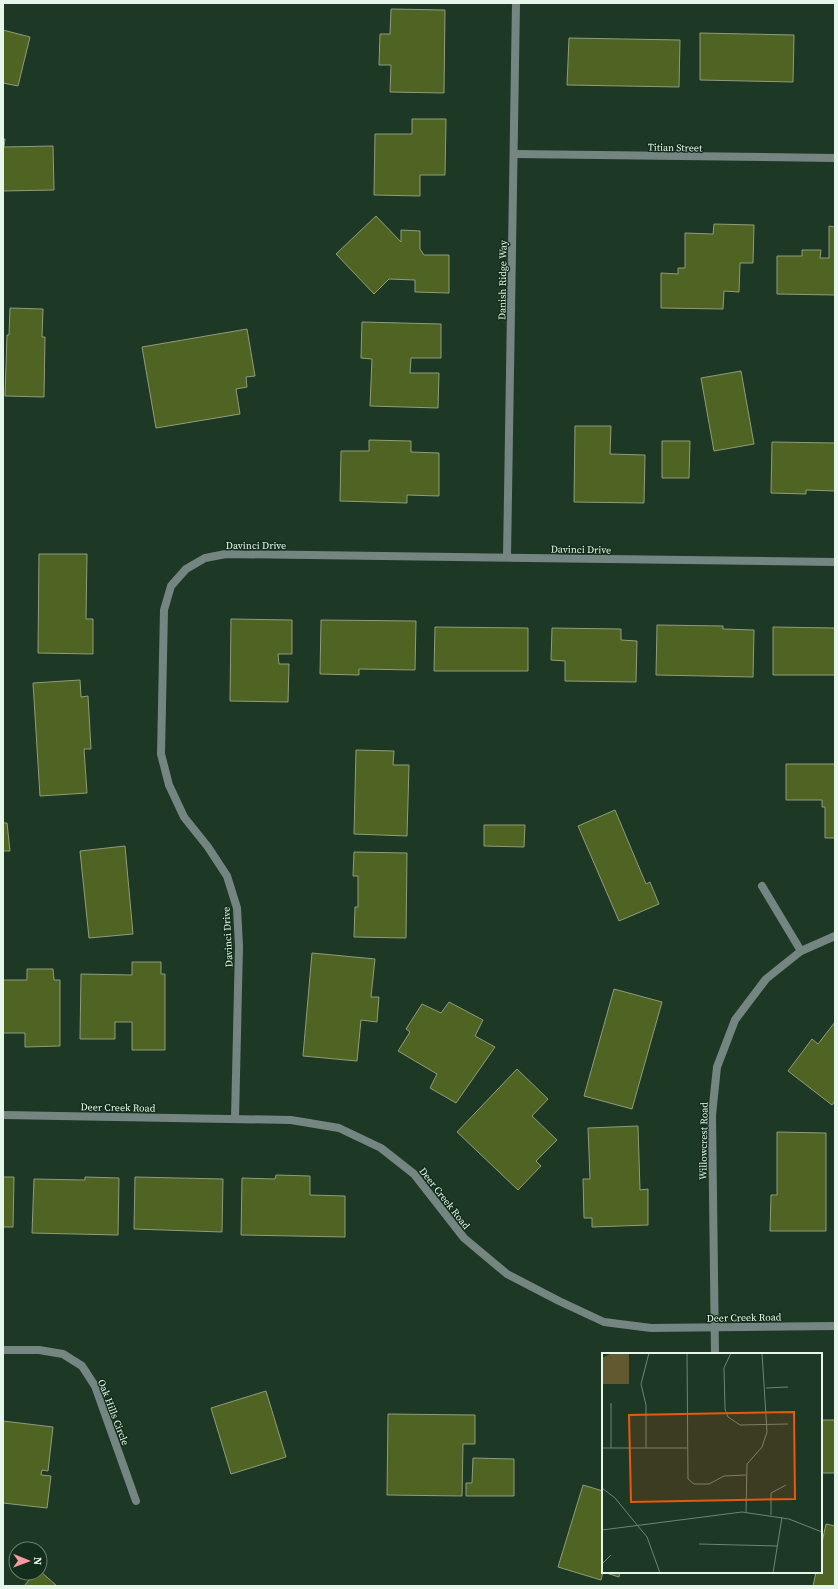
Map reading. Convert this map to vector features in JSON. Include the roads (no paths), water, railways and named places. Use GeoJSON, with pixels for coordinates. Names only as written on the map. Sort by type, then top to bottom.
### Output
{"type":"FeatureCollection","features":[{"type":"Feature","properties":{"kind":"street","name":"Danish Ridge Way"},"geometry":{"type":"LineString","coordinates":[[507,558],[516,3]]}},
{"type":"Feature","properties":{"kind":"street","name":"Titian Street"},"geometry":{"type":"LineString","coordinates":[[514,154],[835,158]]}},
{"type":"Feature","properties":{"kind":"street","name":"Davinci Drive"},"geometry":{"type":"LineString","coordinates":[[236,1119],[239,946],[237,908],[226,876],[208,847],[184,817],[169,785],[161,754],[164,610],[171,586],[186,570],[205,558],[226,554],[835,562]]}},
{"type":"Feature","properties":{"kind":"street"},"geometry":{"type":"LineString","coordinates":[[762,886],[801,951]]}},
{"type":"Feature","properties":{"kind":"street","name":"Willowcrest Road"},"geometry":{"type":"LineString","coordinates":[[715,1353],[712,1115],[717,1067],[735,1020],[766,979],[801,951],[835,936]]}},
{"type":"Feature","properties":{"kind":"street","name":"Deer Creek Road"},"geometry":{"type":"LineString","coordinates":[[3,1115],[291,1120],[340,1128],[381,1148],[414,1174],[464,1238],[507,1274],[558,1301],[604,1322],[651,1328],[835,1326]]}},
{"type":"Feature","properties":{"kind":"street","name":"Oak Hills Circle"},"geometry":{"type":"LineString","coordinates":[[3,1350],[39,1350],[63,1354],[82,1366],[95,1386],[136,1501]]}}]}
